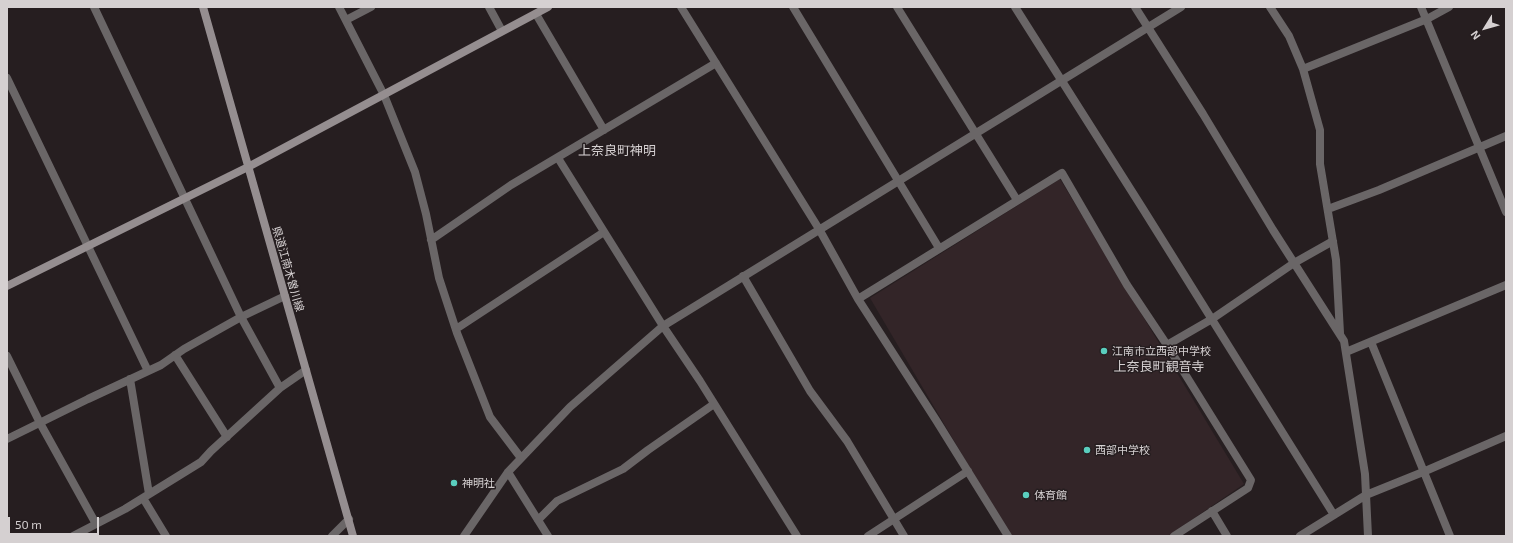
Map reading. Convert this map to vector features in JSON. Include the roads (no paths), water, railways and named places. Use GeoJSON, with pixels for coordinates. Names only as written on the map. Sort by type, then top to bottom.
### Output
{"type":"FeatureCollection","features":[{"type":"Feature","properties":{"kind":"street"},"geometry":{"type":"LineString","coordinates":[[94,7],[241,317],[280,388]]}},
{"type":"Feature","properties":{"kind":"street","name":"県道江南木曽川線"},"geometry":{"type":"LineString","coordinates":[[203,7],[354,536]]}},
{"type":"Feature","properties":{"kind":"street"},"geometry":{"type":"LineString","coordinates":[[339,7],[384,95],[415,172],[439,278],[456,329],[490,417],[521,458]]}},
{"type":"Feature","properties":{"kind":"street"},"geometry":{"type":"LineString","coordinates":[[346,20],[371,7]]}},
{"type":"Feature","properties":{"kind":"street"},"geometry":{"type":"LineString","coordinates":[[489,7],[502,31]]}},
{"type":"Feature","properties":{"kind":"street"},"geometry":{"type":"LineString","coordinates":[[7,286],[248,167],[548,7]]}},
{"type":"Feature","properties":{"kind":"street"},"geometry":{"type":"LineString","coordinates":[[681,7],[819,229],[858,299],[1008,536]]}},
{"type":"Feature","properties":{"kind":"street"},"geometry":{"type":"LineString","coordinates":[[793,7],[939,248]]}},
{"type":"Feature","properties":{"kind":"street"},"geometry":{"type":"LineString","coordinates":[[897,7],[1017,200]]}},
{"type":"Feature","properties":{"kind":"street"},"geometry":{"type":"LineString","coordinates":[[1015,7],[1334,515]]}},
{"type":"Feature","properties":{"kind":"street"},"geometry":{"type":"LineString","coordinates":[[1134,7],[1203,114],[1294,263],[1344,341],[1365,474],[1368,536]]}},
{"type":"Feature","properties":{"kind":"street"},"geometry":{"type":"LineString","coordinates":[[464,536],[508,472],[521,458],[570,407],[663,326],[1181,7]]}},
{"type":"Feature","properties":{"kind":"street"},"geometry":{"type":"LineString","coordinates":[[1270,7],[1289,36],[1303,69],[1320,130],[1320,164],[1336,260],[1340,334]]}},
{"type":"Feature","properties":{"kind":"street"},"geometry":{"type":"LineString","coordinates":[[1422,7],[1506,212]]}},
{"type":"Feature","properties":{"kind":"street"},"geometry":{"type":"LineString","coordinates":[[1303,69],[1426,19],[1449,7]]}},
{"type":"Feature","properties":{"kind":"street"},"geometry":{"type":"LineString","coordinates":[[536,14],[604,130]]}},
{"type":"Feature","properties":{"kind":"street"},"geometry":{"type":"LineString","coordinates":[[431,240],[512,185],[716,63]]}},
{"type":"Feature","properties":{"kind":"street"},"geometry":{"type":"LineString","coordinates":[[7,78],[148,371]]}},
{"type":"Feature","properties":{"kind":"street"},"geometry":{"type":"LineString","coordinates":[[1328,209],[1379,190],[1506,136]]}},
{"type":"Feature","properties":{"kind":"street"},"geometry":{"type":"LineString","coordinates":[[558,158],[797,536]]}},
{"type":"Feature","properties":{"kind":"street"},"geometry":{"type":"LineString","coordinates":[[858,299],[1062,173],[1127,285],[1167,345],[1251,480],[1248,488],[1174,536]]}},
{"type":"Feature","properties":{"kind":"street"},"geometry":{"type":"LineString","coordinates":[[456,329],[604,232]]}},
{"type":"Feature","properties":{"kind":"street"},"geometry":{"type":"LineString","coordinates":[[1167,345],[1212,319],[1294,263],[1333,241]]}},
{"type":"Feature","properties":{"kind":"street"},"geometry":{"type":"LineString","coordinates":[[743,276],[810,390],[847,441],[904,536]]}},
{"type":"Feature","properties":{"kind":"street"},"geometry":{"type":"LineString","coordinates":[[1346,352],[1506,285]]}},
{"type":"Feature","properties":{"kind":"street"},"geometry":{"type":"LineString","coordinates":[[7,439],[161,365],[184,349],[241,317],[285,296]]}},
{"type":"Feature","properties":{"kind":"street"},"geometry":{"type":"LineString","coordinates":[[1371,342],[1450,536]]}},
{"type":"Feature","properties":{"kind":"street"},"geometry":{"type":"LineString","coordinates":[[175,355],[227,437]]}},
{"type":"Feature","properties":{"kind":"street"},"geometry":{"type":"LineString","coordinates":[[7,356],[40,422],[96,524]]}},
{"type":"Feature","properties":{"kind":"street"},"geometry":{"type":"LineString","coordinates":[[73,536],[146,496],[201,462],[280,388],[306,370]]}},
{"type":"Feature","properties":{"kind":"street"},"geometry":{"type":"LineString","coordinates":[[130,380],[146,496],[166,536]]}},
{"type":"Feature","properties":{"kind":"street"},"geometry":{"type":"LineString","coordinates":[[538,520],[557,501],[623,469],[714,404]]}},
{"type":"Feature","properties":{"kind":"street"},"geometry":{"type":"LineString","coordinates":[[1300,536],[1366,495],[1506,436]]}},
{"type":"Feature","properties":{"kind":"street"},"geometry":{"type":"LineString","coordinates":[[868,536],[968,471]]}},
{"type":"Feature","properties":{"kind":"street"},"geometry":{"type":"LineString","coordinates":[[508,472],[548,536]]}},
{"type":"Feature","properties":{"kind":"street"},"geometry":{"type":"LineString","coordinates":[[1212,511],[1227,536]]}},
{"type":"Feature","properties":{"kind":"street"},"geometry":{"type":"LineString","coordinates":[[332,536],[349,519]]}},
{"type":"Feature","properties":{"kind":"place","name":"江南市立西部中学校"},"geometry":{"type":"Point","coordinates":[1104,351]}},
{"type":"Feature","properties":{"kind":"place","name":"西部中学校"},"geometry":{"type":"Point","coordinates":[1087,450]}},
{"type":"Feature","properties":{"kind":"place","name":"神明社"},"geometry":{"type":"Point","coordinates":[454,483]}},
{"type":"Feature","properties":{"kind":"place","name":"体育館"},"geometry":{"type":"Point","coordinates":[1026,495]}},
{"type":"Feature","properties":{"kind":"district","name":"上奈良町神明"},"geometry":{"type":"Point","coordinates":[617,151]}},
{"type":"Feature","properties":{"kind":"district","name":"上奈良町観音寺"},"geometry":{"type":"Point","coordinates":[1159,367]}}]}
